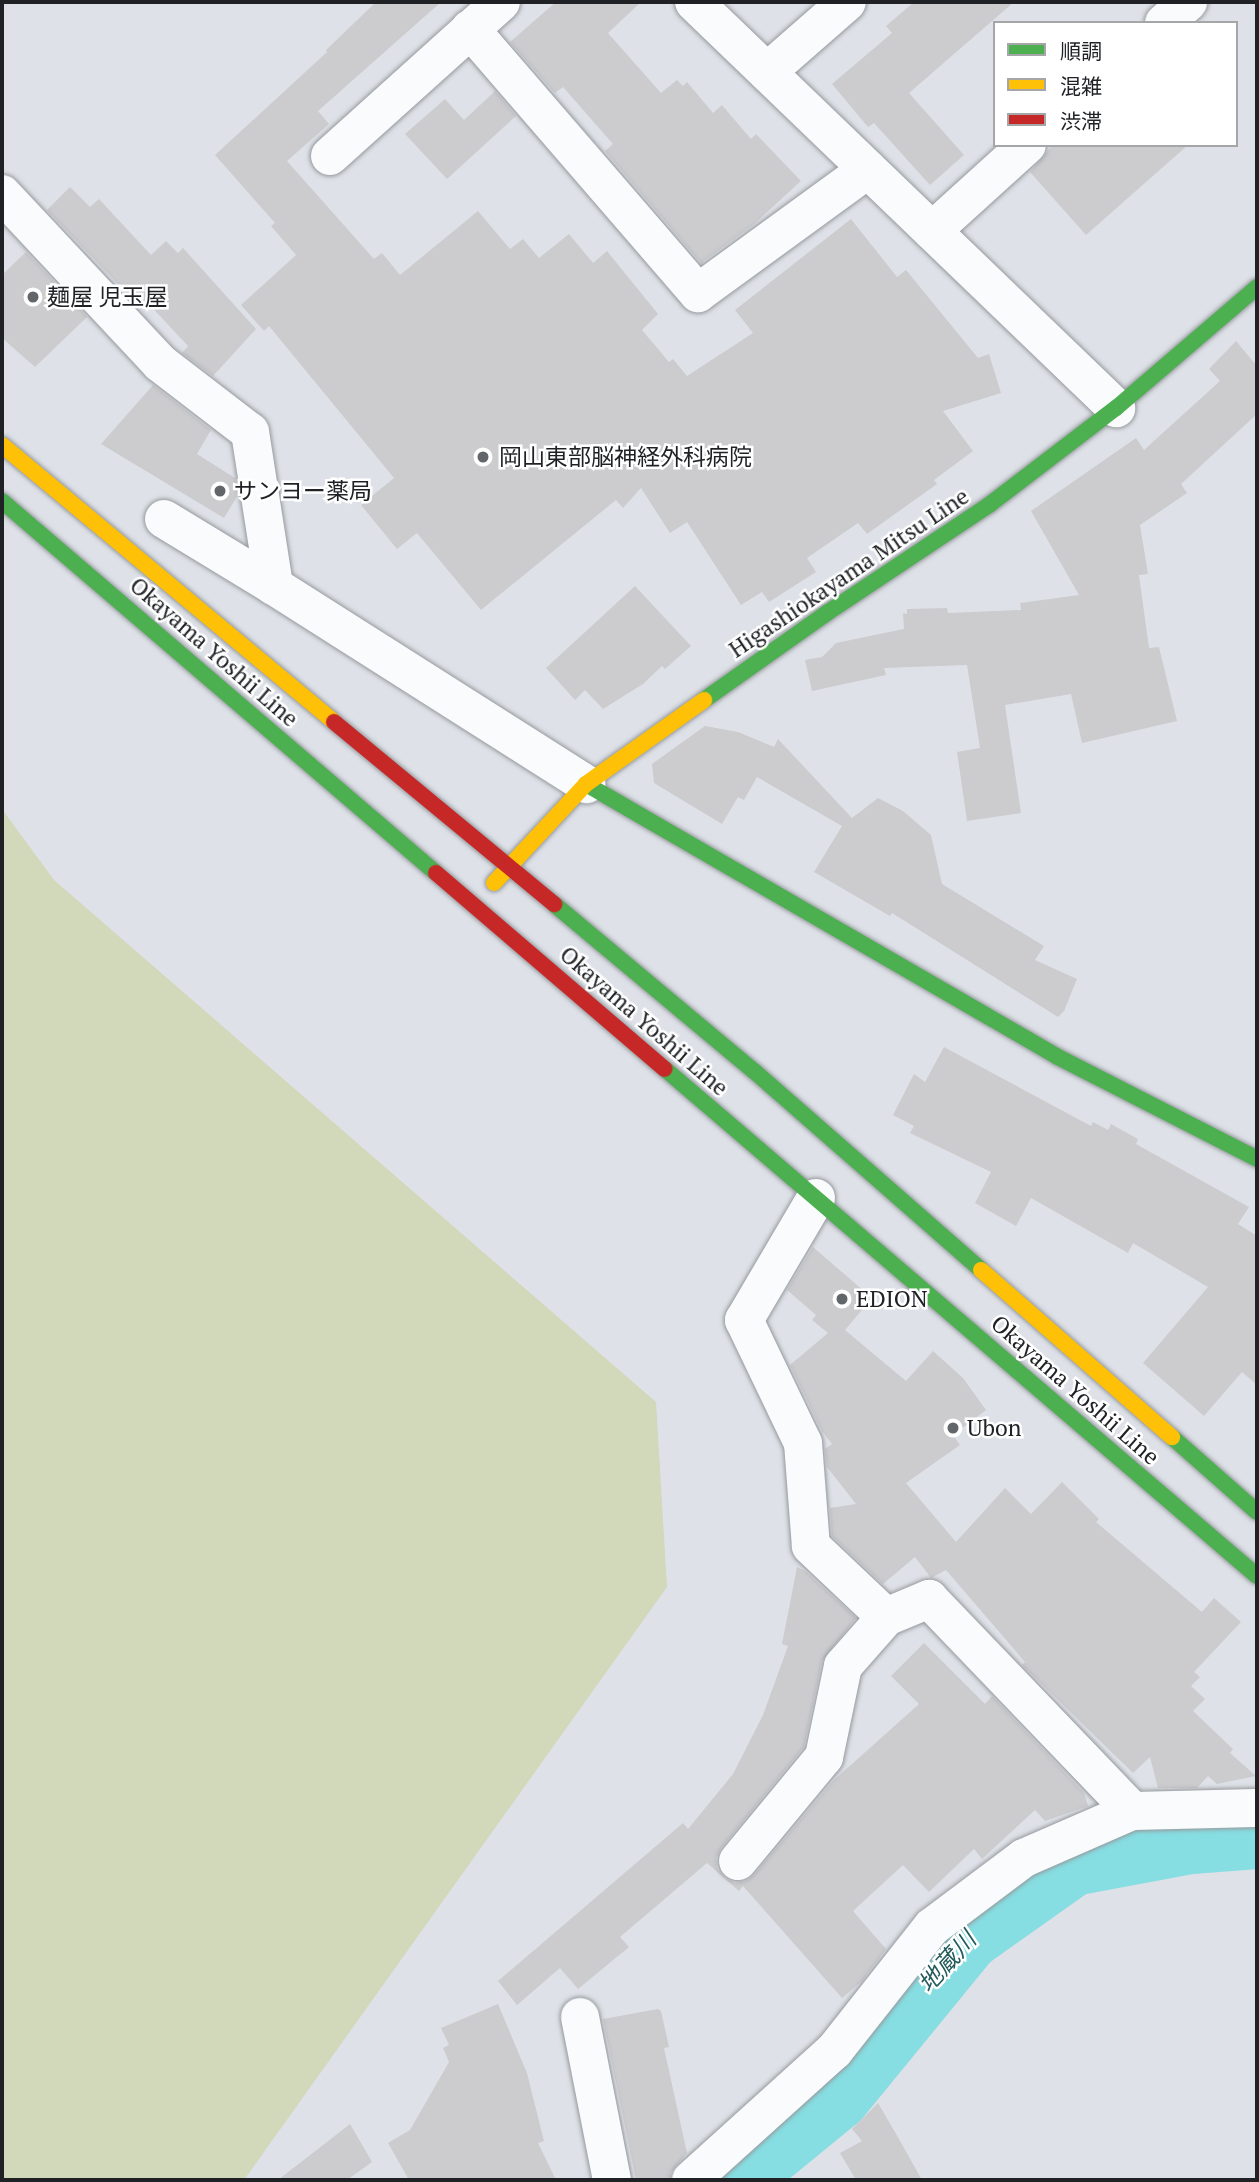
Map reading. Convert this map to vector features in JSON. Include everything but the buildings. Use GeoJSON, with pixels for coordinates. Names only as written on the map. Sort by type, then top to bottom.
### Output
{"type":"FeatureCollection","features":[{"type":"Feature","properties":{"kind":"main road","name":"Higashiokayama Mitsu Line"},"geometry":{"type":"LineString","coordinates":[[474,905],[586,785],[827,613],[989,505],[1116,408],[1257,287]]}},
{"type":"Feature","properties":{"kind":"main road","name":"Okayama Yoshii Line"},"geometry":{"type":"LineString","coordinates":[[2,445],[511,865],[744,1062],[1257,1512]]}},
{"type":"Feature","properties":{"kind":"main road","name":"Okayama Yoshii Line"},"geometry":{"type":"LineString","coordinates":[[2,501],[1257,1576]]}},
{"type":"Feature","properties":{"kind":"main road"},"geometry":{"type":"LineString","coordinates":[[586,785],[1058,1057],[1257,1159]]}},
{"type":"Feature","properties":{"kind":"street"},"geometry":{"type":"LineString","coordinates":[[330,156],[501,2]]}},
{"type":"Feature","properties":{"kind":"street"},"geometry":{"type":"LineString","coordinates":[[694,2],[1116,408]]}},
{"type":"Feature","properties":{"kind":"street"},"geometry":{"type":"LineString","coordinates":[[767,72],[847,2]]}},
{"type":"Feature","properties":{"kind":"street"},"geometry":{"type":"LineString","coordinates":[[1166,21],[1188,2]]}},
{"type":"Feature","properties":{"kind":"street"},"geometry":{"type":"LineString","coordinates":[[470,29],[698,293],[867,169]]}},
{"type":"Feature","properties":{"kind":"street"},"geometry":{"type":"LineString","coordinates":[[932,231],[1025,147]]}},
{"type":"Feature","properties":{"kind":"street"},"geometry":{"type":"LineString","coordinates":[[2,194],[160,363],[250,432],[274,586]]}},
{"type":"Feature","properties":{"kind":"street"},"geometry":{"type":"LineString","coordinates":[[164,519],[586,785]]}},
{"type":"Feature","properties":{"kind":"street"},"geometry":{"type":"LineString","coordinates":[[816,1198],[744,1320],[803,1443],[811,1546],[886,1617]]}},
{"type":"Feature","properties":{"kind":"street"},"geometry":{"type":"LineString","coordinates":[[738,1861],[824,1757],[843,1666],[886,1617],[929,1599],[1132,1811]]}},
{"type":"Feature","properties":{"kind":"street"},"geometry":{"type":"LineString","coordinates":[[691,2180],[834,2051],[932,1927],[1024,1857],[1132,1811],[1257,1808]]}},
{"type":"Feature","properties":{"kind":"street"},"geometry":{"type":"LineString","coordinates":[[580,2017],[612,2180]]}},
{"type":"Feature","properties":{"kind":"green space"},"geometry":{"type":"Polygon","coordinates":[[[2,809],[54,880],[656,1402],[667,1587],[244,2180],[2,2180],[2,809]]]}},
{"type":"Feature","properties":{"kind":"waterway","name":"地蔵川"},"geometry":{"type":"LineString","coordinates":[[731,2180],[835,2095],[966,1935],[1072,1860],[1191,1838],[1257,1833]]}},
{"type":"Feature","properties":{"kind":"traffic: fast"},"geometry":{"type":"LineString","coordinates":[[704,700],[827,613],[989,505],[1116,408],[1257,287]]}},
{"type":"Feature","properties":{"kind":"traffic: fast"},"geometry":{"type":"LineString","coordinates":[[2,501],[436,873]]}},
{"type":"Feature","properties":{"kind":"traffic: fast"},"geometry":{"type":"LineString","coordinates":[[586,784],[1058,1057],[1257,1159]]}},
{"type":"Feature","properties":{"kind":"traffic: fast"},"geometry":{"type":"LineString","coordinates":[[554,904],[754,1071],[981,1270]]}},
{"type":"Feature","properties":{"kind":"traffic: fast"},"geometry":{"type":"LineString","coordinates":[[665,1069],[1257,1576]]}},
{"type":"Feature","properties":{"kind":"traffic: fast"},"geometry":{"type":"LineString","coordinates":[[1172,1437],[1257,1512]]}},
{"type":"Feature","properties":{"kind":"traffic: slow"},"geometry":{"type":"LineString","coordinates":[[2,445],[334,722]]}},
{"type":"Feature","properties":{"kind":"traffic: slow"},"geometry":{"type":"LineString","coordinates":[[494,883],[586,784],[704,700]]}},
{"type":"Feature","properties":{"kind":"traffic: slow"},"geometry":{"type":"LineString","coordinates":[[981,1270],[1172,1437]]}},
{"type":"Feature","properties":{"kind":"traffic: jam"},"geometry":{"type":"LineString","coordinates":[[334,722],[554,904]]}},
{"type":"Feature","properties":{"kind":"traffic: jam"},"geometry":{"type":"LineString","coordinates":[[436,873],[665,1069]]}},
{"type":"Feature","properties":{"kind":"place","name":"麺屋 児玉屋"},"geometry":{"type":"Point","coordinates":[33,297]}},
{"type":"Feature","properties":{"kind":"place","name":"岡山東部脳神経外科病院"},"geometry":{"type":"Point","coordinates":[483,457]}},
{"type":"Feature","properties":{"kind":"place","name":"サンヨー薬局"},"geometry":{"type":"Point","coordinates":[220,491]}},
{"type":"Feature","properties":{"kind":"place","name":"EDION"},"geometry":{"type":"Point","coordinates":[842,1299]}},
{"type":"Feature","properties":{"kind":"place","name":"Ubon"},"geometry":{"type":"Point","coordinates":[953,1428]}}]}
